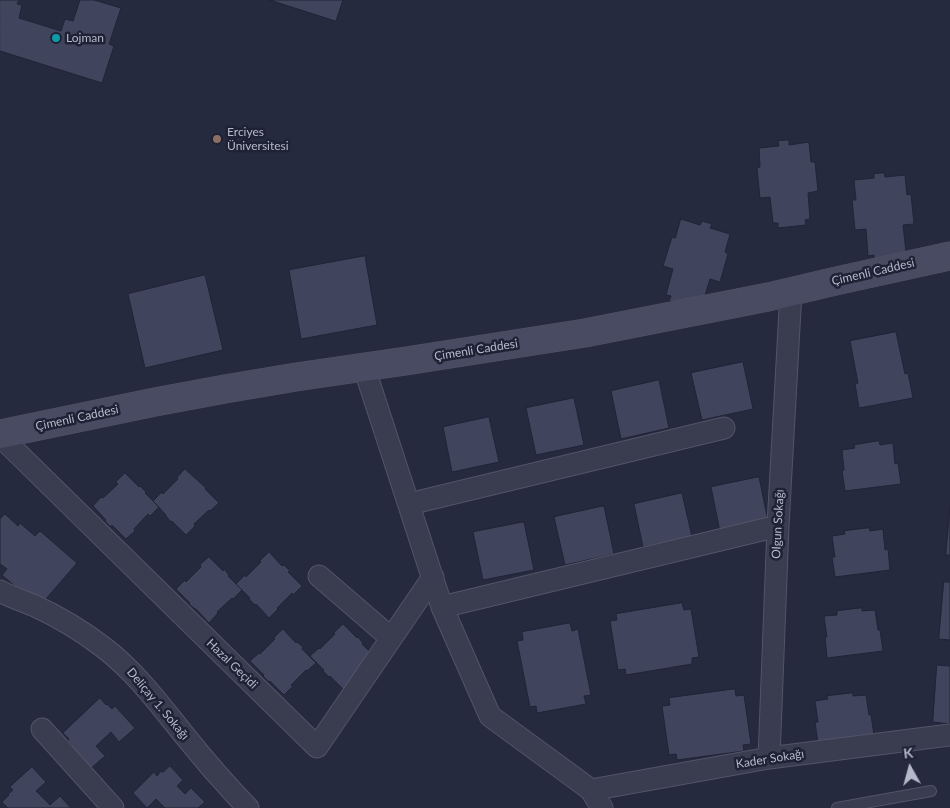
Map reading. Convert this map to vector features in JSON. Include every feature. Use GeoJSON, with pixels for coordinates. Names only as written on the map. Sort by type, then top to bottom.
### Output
{"type":"FeatureCollection","features":[{"type":"Feature","properties":{"kind":"street","name":"Çimenli Caddesi"},"geometry":{"type":"LineString","coordinates":[[0,435],[225,388],[585,333],[950,256]]}},
{"type":"Feature","properties":{"kind":"street","name":"Olgun Sokağı"},"geometry":{"type":"LineString","coordinates":[[769,758],[778,526],[791,291]]}},
{"type":"Feature","properties":{"kind":"street"},"geometry":{"type":"LineString","coordinates":[[364,367],[442,608],[490,716],[590,790],[602,808]]}},
{"type":"Feature","properties":{"kind":"street"},"geometry":{"type":"LineString","coordinates":[[409,504],[724,428]]}},
{"type":"Feature","properties":{"kind":"street","name":"Hazal Geçidi"},"geometry":{"type":"LineString","coordinates":[[0,435],[317,747],[433,577]]}},
{"type":"Feature","properties":{"kind":"street"},"geometry":{"type":"LineString","coordinates":[[442,608],[778,526]]}},
{"type":"Feature","properties":{"kind":"street"},"geometry":{"type":"LineString","coordinates":[[319,576],[392,638]]}},
{"type":"Feature","properties":{"kind":"street","name":"Deliçay 1. Sokağı"},"geometry":{"type":"LineString","coordinates":[[0,591],[59,618],[81,631],[122,662],[156,698],[200,755],[248,808]]}},
{"type":"Feature","properties":{"kind":"street"},"geometry":{"type":"LineString","coordinates":[[42,728],[113,808]]}},
{"type":"Feature","properties":{"kind":"street","name":"Kader Sokağı"},"geometry":{"type":"LineString","coordinates":[[590,790],[769,758],[950,736]]}},
{"type":"Feature","properties":{"kind":"lane"},"geometry":{"type":"LineString","coordinates":[[837,808],[931,791]]}},
{"type":"Feature","properties":{"kind":"building","name":"Lojman"},"geometry":{"type":"Polygon","coordinates":[[[0,0],[19,0],[17,4],[22,5],[19,18],[61,31],[65,19],[73,21],[80,0],[94,0],[121,8],[109,44],[114,46],[102,83],[0,51],[0,0]]]}},
{"type":"Feature","properties":{"kind":"building"},"geometry":{"type":"Polygon","coordinates":[[[270,0],[343,0],[336,21],[270,0]]]}},
{"type":"Feature","properties":{"kind":"building"},"geometry":{"type":"Polygon","coordinates":[[[789,140],[789,145],[809,142],[811,162],[815,162],[818,191],[808,193],[810,219],[805,220],[806,225],[778,228],[778,223],[773,223],[770,197],[760,198],[757,168],[760,167],[759,148],[779,146],[778,141],[789,140]]]}},
{"type":"Feature","properties":{"kind":"building"},"geometry":{"type":"Polygon","coordinates":[[[884,173],[885,177],[905,175],[907,195],[911,194],[914,224],[903,225],[906,252],[874,261],[874,255],[868,256],[866,229],[855,230],[852,200],[856,200],[854,180],[874,178],[874,174],[884,173]]]}},
{"type":"Feature","properties":{"kind":"building"},"geometry":{"type":"Polygon","coordinates":[[[681,219],[700,225],[702,221],[712,224],[710,228],[730,234],[725,252],[728,254],[720,282],[710,279],[702,305],[696,309],[669,301],[671,296],[666,295],[673,269],[663,266],[672,237],[675,238],[681,219]]]}},
{"type":"Feature","properties":{"kind":"building"},"geometry":{"type":"Polygon","coordinates":[[[365,256],[377,325],[301,339],[289,270],[365,256]]]}},
{"type":"Feature","properties":{"kind":"building"},"geometry":{"type":"Polygon","coordinates":[[[205,275],[223,350],[145,368],[128,294],[205,275]]]}},
{"type":"Feature","properties":{"kind":"building"},"geometry":{"type":"Polygon","coordinates":[[[896,332],[905,374],[908,373],[913,398],[859,408],[855,384],[858,383],[850,341],[896,332]]]}},
{"type":"Feature","properties":{"kind":"building"},"geometry":{"type":"Polygon","coordinates":[[[743,362],[753,409],[702,420],[691,373],[743,362]]]}},
{"type":"Feature","properties":{"kind":"building"},"geometry":{"type":"Polygon","coordinates":[[[659,380],[669,428],[621,439],[611,391],[659,380]]]}},
{"type":"Feature","properties":{"kind":"building"},"geometry":{"type":"Polygon","coordinates":[[[574,398],[584,445],[536,455],[526,408],[574,398]]]}},
{"type":"Feature","properties":{"kind":"building"},"geometry":{"type":"Polygon","coordinates":[[[489,417],[499,462],[452,472],[443,427],[489,417]]]}},
{"type":"Feature","properties":{"kind":"building"},"geometry":{"type":"Polygon","coordinates":[[[879,441],[880,445],[893,443],[895,464],[898,463],[901,484],[845,491],[842,471],[844,470],[842,450],[855,448],[854,445],[879,441]]]}},
{"type":"Feature","properties":{"kind":"building"},"geometry":{"type":"Polygon","coordinates":[[[185,469],[219,503],[194,524],[195,526],[186,535],[171,522],[153,501],[178,479],[185,469]]]}},
{"type":"Feature","properties":{"kind":"building"},"geometry":{"type":"Polygon","coordinates":[[[125,473],[159,507],[150,516],[148,514],[126,539],[112,525],[111,527],[105,521],[93,506],[118,484],[116,482],[125,473]]]}},
{"type":"Feature","properties":{"kind":"building"},"geometry":{"type":"Polygon","coordinates":[[[759,477],[768,521],[720,532],[711,487],[759,477]]]}},
{"type":"Feature","properties":{"kind":"building"},"geometry":{"type":"Polygon","coordinates":[[[682,493],[692,537],[643,547],[634,504],[682,493]]]}},
{"type":"Feature","properties":{"kind":"building"},"geometry":{"type":"Polygon","coordinates":[[[604,506],[614,554],[565,565],[554,517],[604,506]]]}},
{"type":"Feature","properties":{"kind":"building"},"geometry":{"type":"Polygon","coordinates":[[[950,506],[950,555],[946,555],[950,506]]]}},
{"type":"Feature","properties":{"kind":"building"},"geometry":{"type":"Polygon","coordinates":[[[5,514],[18,526],[20,523],[35,536],[40,531],[77,563],[39,607],[2,575],[7,569],[0,564],[0,519],[5,514]]]}},
{"type":"Feature","properties":{"kind":"building"},"geometry":{"type":"Polygon","coordinates":[[[524,522],[534,570],[483,580],[473,532],[524,522]]]}},
{"type":"Feature","properties":{"kind":"building"},"geometry":{"type":"Polygon","coordinates":[[[869,528],[870,531],[883,529],[885,550],[888,549],[890,570],[835,577],[832,557],[835,557],[832,536],[845,534],[844,531],[869,528]]]}},
{"type":"Feature","properties":{"kind":"building"},"geometry":{"type":"Polygon","coordinates":[[[269,552],[282,566],[284,565],[290,571],[288,572],[302,586],[293,595],[292,593],[269,618],[236,584],[245,575],[246,577],[269,552]]]}},
{"type":"Feature","properties":{"kind":"building"},"geometry":{"type":"Polygon","coordinates":[[[209,557],[223,571],[224,569],[228,576],[242,590],[217,612],[209,623],[176,589],[185,580],[186,582],[209,557]]]}},
{"type":"Feature","properties":{"kind":"building"},"geometry":{"type":"Polygon","coordinates":[[[944,582],[950,582],[950,640],[939,639],[944,582]]]}},
{"type":"Feature","properties":{"kind":"building"},"geometry":{"type":"Polygon","coordinates":[[[682,603],[684,610],[691,609],[699,657],[692,658],[692,664],[626,675],[625,669],[618,670],[610,621],[617,620],[616,614],[682,603]]]}},
{"type":"Feature","properties":{"kind":"building"},"geometry":{"type":"Polygon","coordinates":[[[862,608],[862,611],[875,610],[883,651],[827,658],[824,616],[837,615],[837,611],[862,608]]]}},
{"type":"Feature","properties":{"kind":"building"},"geometry":{"type":"Polygon","coordinates":[[[570,623],[572,631],[578,629],[591,695],[584,696],[586,704],[537,713],[536,706],[530,707],[517,641],[523,640],[522,632],[570,623]]]}},
{"type":"Feature","properties":{"kind":"building"},"geometry":{"type":"Polygon","coordinates":[[[343,624],[358,637],[362,644],[376,658],[344,690],[310,656],[320,649],[343,624]]]}},
{"type":"Feature","properties":{"kind":"building"},"geometry":{"type":"Polygon","coordinates":[[[283,629],[296,643],[303,647],[302,649],[316,663],[291,685],[293,686],[284,695],[250,661],[260,654],[283,629]]]}},
{"type":"Feature","properties":{"kind":"building"},"geometry":{"type":"Polygon","coordinates":[[[937,665],[950,666],[950,724],[933,722],[937,665]]]}},
{"type":"Feature","properties":{"kind":"building"},"geometry":{"type":"Polygon","coordinates":[[[735,689],[736,696],[744,695],[751,744],[743,745],[744,751],[677,760],[676,754],[669,755],[662,706],[670,705],[669,698],[735,689]]]}},
{"type":"Feature","properties":{"kind":"building"},"geometry":{"type":"Polygon","coordinates":[[[853,693],[853,696],[866,695],[874,735],[818,743],[815,701],[828,699],[827,696],[853,693]]]}},
{"type":"Feature","properties":{"kind":"building"},"geometry":{"type":"Polygon","coordinates":[[[100,698],[112,709],[115,706],[135,728],[119,742],[111,732],[96,746],[105,756],[89,770],[69,748],[72,745],[63,733],[100,698]]]}},
{"type":"Feature","properties":{"kind":"building"},"geometry":{"type":"Polygon","coordinates":[[[170,766],[183,780],[177,786],[185,794],[191,788],[205,802],[198,808],[165,808],[156,799],[147,808],[133,793],[154,772],[157,776],[161,771],[163,772],[170,766]]]}},
{"type":"Feature","properties":{"kind":"building"},"geometry":{"type":"Polygon","coordinates":[[[32,767],[46,782],[36,791],[50,805],[60,796],[71,808],[8,808],[2,802],[13,790],[10,787],[32,767]]]}},
{"type":"Feature","properties":{"kind":"place","name":"Lojman"},"geometry":{"type":"Point","coordinates":[56,38]}},
{"type":"Feature","properties":{"kind":"place","name":"Erciyes Üniversitesi"},"geometry":{"type":"Point","coordinates":[217,139]}}]}
